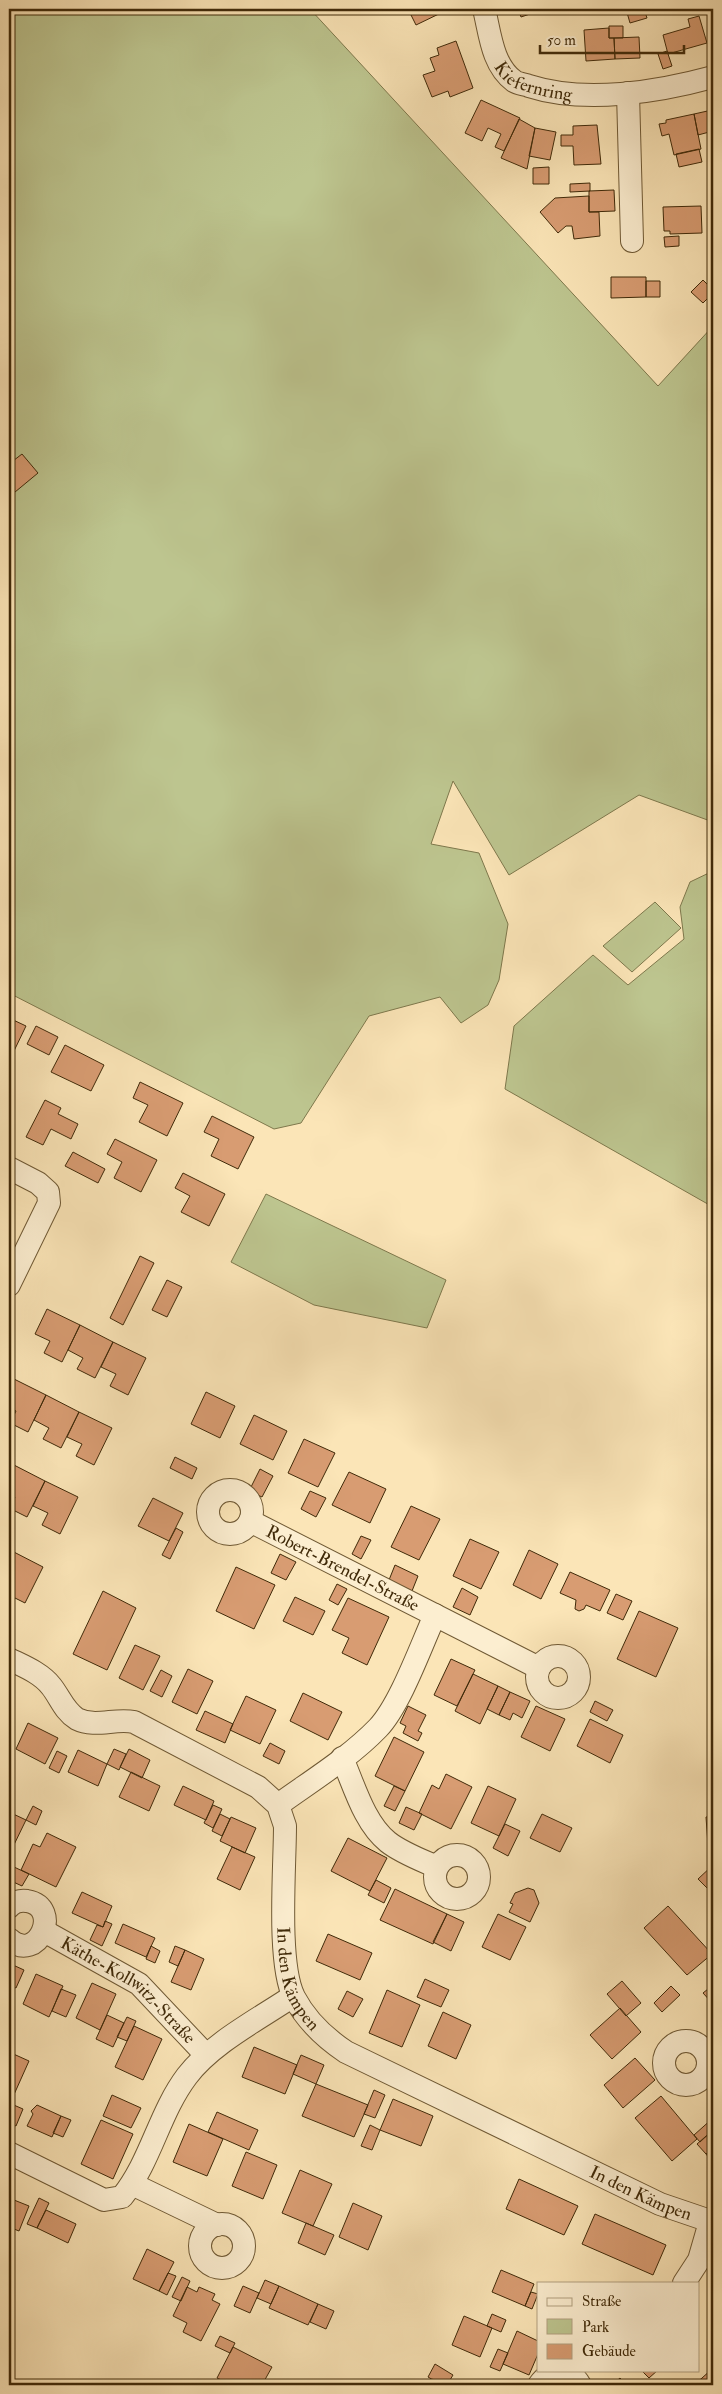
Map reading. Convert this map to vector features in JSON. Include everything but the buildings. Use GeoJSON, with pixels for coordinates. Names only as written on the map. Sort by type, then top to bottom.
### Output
{"type":"FeatureCollection","features":[{"type":"Feature","properties":{"kind":"street","name":"Kiefernring"},"geometry":{"type":"LineString","coordinates":[[484,9],[496,60],[515,81],[547,92],[628,93],[677,87],[713,77]]}},
{"type":"Feature","properties":{"kind":"street"},"geometry":{"type":"LineString","coordinates":[[628,93],[632,241]]}},
{"type":"Feature","properties":{"kind":"street"},"geometry":{"type":"LineString","coordinates":[[9,1168],[38,1183],[48,1192],[48,1203],[9,1285]]}},
{"type":"Feature","properties":{"kind":"street","name":"Robert-Brendel-Straße"},"geometry":{"type":"LineString","coordinates":[[250,1521],[539,1668]]}},
{"type":"Feature","properties":{"kind":"street","name":"Robert-Brendel-Straße"},"geometry":{"type":"LineString","coordinates":[[278,1805],[342,1758],[378,1727],[392,1708],[435,1615]]}},
{"type":"Feature","properties":{"kind":"street"},"geometry":{"type":"LineString","coordinates":[[9,1659],[37,1674],[51,1686],[67,1710],[77,1719],[101,1724],[123,1720],[134,1722],[258,1787],[278,1805]]}},
{"type":"Feature","properties":{"kind":"street"},"geometry":{"type":"LineString","coordinates":[[342,1758],[361,1802],[378,1833],[395,1847],[437,1867]]}},
{"type":"Feature","properties":{"kind":"street","name":"In den Kämpen"},"geometry":{"type":"LineString","coordinates":[[278,1805],[285,1826],[285,1961],[293,1996],[306,2016],[329,2041],[346,2052],[660,2204],[712,2222]]}},
{"type":"Feature","properties":{"kind":"street","name":"Käthe-Kollwitz-Straße"},"geometry":{"type":"LineString","coordinates":[[9,1907],[18,1902],[28,1901],[36,1905],[46,1921],[44,1931],[38,1940],[30,1944],[21,1945],[9,1939]]}},
{"type":"Feature","properties":{"kind":"street","name":"Käthe-Kollwitz-Straße"},"geometry":{"type":"LineString","coordinates":[[44,1931],[139,1984],[206,2055]]}},
{"type":"Feature","properties":{"kind":"street","name":"Käthe-Kollwitz-Straße"},"geometry":{"type":"LineString","coordinates":[[9,2152],[104,2200],[122,2197],[132,2184],[172,2101],[187,2076],[206,2055],[293,1996]]}},
{"type":"Feature","properties":{"kind":"street"},"geometry":{"type":"LineString","coordinates":[[132,2184],[216,2225]]}},
{"type":"Feature","properties":{"kind":"street"},"geometry":{"type":"LineString","coordinates":[[685,2282],[699,2260],[712,2222]]}},
{"type":"Feature","properties":{"kind":"street"},"geometry":{"type":"LineString","coordinates":[[540,2385],[544,2379],[555,2372],[571,2374],[581,2378]]}},
{"type":"Feature","properties":{"kind":"green space"},"geometry":{"type":"Polygon","coordinates":[[[9,9],[310,9],[658,386],[713,326],[713,822],[639,795],[509,875],[453,781],[431,844],[479,853],[508,924],[499,980],[488,1005],[461,1023],[440,997],[369,1016],[301,1123],[274,1129],[9,993],[9,9]]]}},
{"type":"Feature","properties":{"kind":"green space"},"geometry":{"type":"Polygon","coordinates":[[[713,871],[713,1207],[505,1089],[514,1026],[593,955],[628,985],[684,939],[680,907],[690,882],[713,871]]]}},
{"type":"Feature","properties":{"kind":"green space"},"geometry":{"type":"Polygon","coordinates":[[[655,902],[681,928],[632,972],[603,946],[655,902]]]}},
{"type":"Feature","properties":{"kind":"green space"},"geometry":{"type":"Polygon","coordinates":[[[266,1194],[446,1280],[427,1328],[314,1305],[231,1262],[266,1194]]]}}]}
